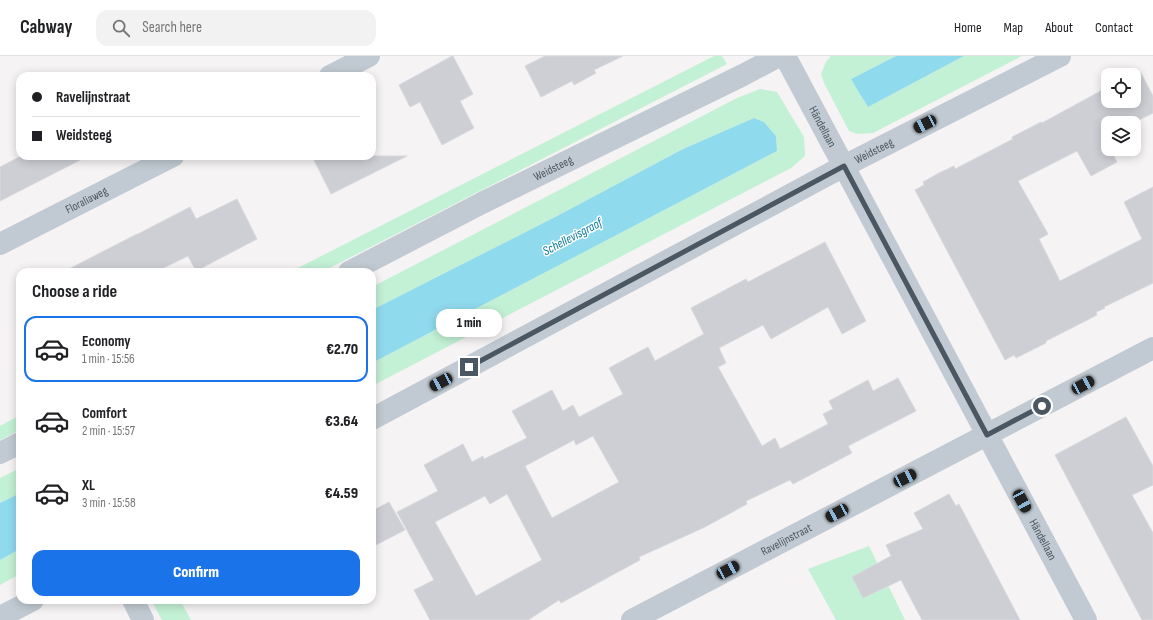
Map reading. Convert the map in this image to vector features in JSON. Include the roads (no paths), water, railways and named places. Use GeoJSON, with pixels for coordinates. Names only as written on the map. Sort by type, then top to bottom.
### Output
{"type":"FeatureCollection","features":[{"type":"Feature","properties":{"kind":"street","name":"Weidsteeg"},"geometry":{"type":"LineString","coordinates":[[357,268],[482,203],[779,56]]}},
{"type":"Feature","properties":{"kind":"street","name":"Händellaan"},"geometry":{"type":"LineString","coordinates":[[785,56],[1086,620]]}},
{"type":"Feature","properties":{"kind":"street","name":"Weidsteeg"},"geometry":{"type":"LineString","coordinates":[[376,417],[844,166],[1060,56]]}},
{"type":"Feature","properties":{"kind":"street"},"geometry":{"type":"LineString","coordinates":[[337,72],[364,57]]}},
{"type":"Feature","properties":{"kind":"street","name":"Floraliaweg"},"geometry":{"type":"LineString","coordinates":[[0,244],[165,160]]}},
{"type":"Feature","properties":{"kind":"street","name":"Ravelijnstraat"},"geometry":{"type":"LineString","coordinates":[[632,620],[1153,348]]}},
{"type":"Feature","properties":{"kind":"street"},"geometry":{"type":"LineString","coordinates":[[0,453],[16,445]]}},
{"type":"Feature","properties":{"kind":"street"},"geometry":{"type":"LineString","coordinates":[[0,618],[26,604]]}},
{"type":"Feature","properties":{"kind":"street"},"geometry":{"type":"LineString","coordinates":[[135,604],[143,620]]}},
{"type":"Feature","properties":{"kind":"water"},"geometry":{"type":"Polygon","coordinates":[[[896,56],[964,56],[868,107],[851,79],[896,56]]]}},
{"type":"Feature","properties":{"kind":"water","name":"Schellevisgraaf"},"geometry":{"type":"Polygon","coordinates":[[[754,118],[764,122],[776,136],[777,151],[376,361],[376,308],[557,216],[683,149],[754,118]]]}},
{"type":"Feature","properties":{"kind":"water"},"geometry":{"type":"Polygon","coordinates":[[[16,495],[16,551],[0,560],[0,503],[16,495]]]}}]}
